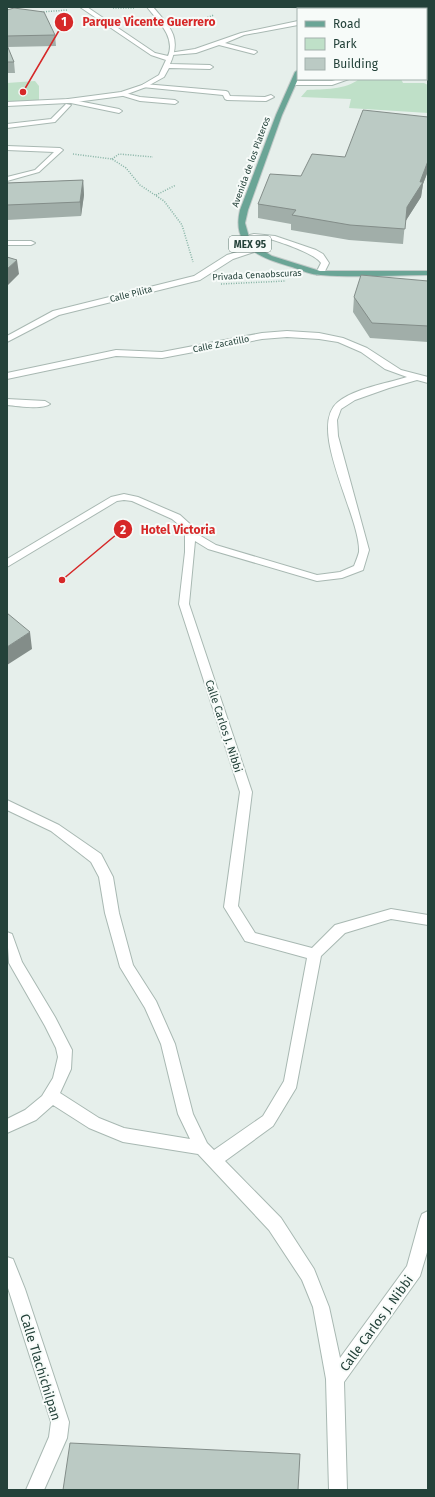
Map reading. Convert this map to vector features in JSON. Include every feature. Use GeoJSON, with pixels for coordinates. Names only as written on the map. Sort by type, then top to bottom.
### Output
{"type":"FeatureCollection","features":[{"type":"Feature","properties":{"kind":"main road","name":"Avenida de los Plateros"},"geometry":{"type":"LineString","coordinates":[[297,75],[279,115],[244,210],[241,223],[245,237],[254,249],[269,258],[320,273],[428,273]]}},
{"type":"Feature","properties":{"kind":"street"},"geometry":{"type":"LineString","coordinates":[[7,104],[68,103],[122,94],[144,86],[162,76],[171,56],[170,31],[150,7]]}},
{"type":"Feature","properties":{"kind":"street"},"geometry":{"type":"LineString","coordinates":[[85,8],[153,54],[171,56],[196,51],[243,34],[297,23]]}},
{"type":"Feature","properties":{"kind":"street"},"geometry":{"type":"LineString","coordinates":[[219,43],[254,52]]}},
{"type":"Feature","properties":{"kind":"street"},"geometry":{"type":"LineString","coordinates":[[167,66],[210,67]]}},
{"type":"Feature","properties":{"kind":"street"},"geometry":{"type":"LineString","coordinates":[[294,83],[332,83],[342,80]]}},
{"type":"Feature","properties":{"kind":"street"},"geometry":{"type":"LineString","coordinates":[[144,86],[226,94],[227,98],[266,99],[271,97]]}},
{"type":"Feature","properties":{"kind":"street"},"geometry":{"type":"LineString","coordinates":[[122,94],[140,99],[175,102]]}},
{"type":"Feature","properties":{"kind":"street"},"geometry":{"type":"LineString","coordinates":[[68,103],[119,111]]}},
{"type":"Feature","properties":{"kind":"street"},"geometry":{"type":"LineString","coordinates":[[8,127],[53,121],[68,103]]}},
{"type":"Feature","properties":{"kind":"street"},"geometry":{"type":"LineString","coordinates":[[7,148],[60,150]]}},
{"type":"Feature","properties":{"kind":"street"},"geometry":{"type":"LineString","coordinates":[[7,179],[37,171],[60,150]]}},
{"type":"Feature","properties":{"kind":"street"},"geometry":{"type":"LineString","coordinates":[[245,237],[263,235],[274,237],[296,247],[312,250],[322,256],[325,263],[320,273]]}},
{"type":"Feature","properties":{"kind":"street"},"geometry":{"type":"LineString","coordinates":[[7,243],[31,243]]}},
{"type":"Feature","properties":{"kind":"street","name":"Calle Pilita"},"geometry":{"type":"LineString","coordinates":[[7,339],[56,313],[197,278],[230,257],[254,249]]}},
{"type":"Feature","properties":{"kind":"street","name":"Calle Zacatillo"},"geometry":{"type":"LineString","coordinates":[[7,376],[116,354],[162,355],[262,336],[287,334],[319,336],[340,340],[364,350],[388,367],[428,380]]}},
{"type":"Feature","properties":{"kind":"street"},"geometry":{"type":"LineString","coordinates":[[7,564],[91,512],[114,499],[124,497],[136,499],[176,516],[187,527],[190,534],[212,547],[317,578],[342,575],[359,568],[364,552],[355,512],[338,460],[332,421],[337,408],[350,398],[416,377]]}},
{"type":"Feature","properties":{"kind":"street"},"geometry":{"type":"LineString","coordinates":[[7,402],[45,404]]}},
{"type":"Feature","properties":{"kind":"street","name":"Calle Carlos J. Nibbi"},"geometry":{"type":"LineString","coordinates":[[190,534],[190,552],[184,604],[246,792],[231,907],[250,936],[272,944],[315,954]]}},
{"type":"Feature","properties":{"kind":"street"},"geometry":{"type":"LineString","coordinates":[[190,552],[212,547]]}},
{"type":"Feature","properties":{"kind":"street"},"geometry":{"type":"LineString","coordinates":[[7,805],[55,828],[96,858],[106,877],[112,913],[127,968],[151,1005],[168,1044],[186,1114],[202,1148],[275,1224],[308,1275],[321,1307],[335,1379],[338,1490]]}},
{"type":"Feature","properties":{"kind":"street"},"geometry":{"type":"LineString","coordinates":[[213,1160],[268,1120],[291,1083],[315,954],[340,929],[391,914],[428,920]]}},
{"type":"Feature","properties":{"kind":"street"},"geometry":{"type":"LineString","coordinates":[[7,938],[12,958],[50,1020],[64,1053],[63,1075],[52,1096],[42,1108],[32,1116],[7,1126]]}},
{"type":"Feature","properties":{"kind":"street"},"geometry":{"type":"LineString","coordinates":[[52,1096],[94,1123],[124,1135],[202,1148]]}},
{"type":"Feature","properties":{"kind":"street","name":"Calle Carlos J. Nibbi"},"geometry":{"type":"LineString","coordinates":[[335,1379],[414,1270],[428,1219]]}},
{"type":"Feature","properties":{"kind":"street","name":"Calle Tlachichilpan"},"geometry":{"type":"LineString","coordinates":[[7,1266],[17,1289],[60,1422],[58,1438],[35,1490]]}},
{"type":"Feature","properties":{"kind":"path"},"geometry":{"type":"LineString","coordinates":[[36,13],[85,8],[150,7]]}},
{"type":"Feature","properties":{"kind":"path"},"geometry":{"type":"LineString","coordinates":[[170,31],[214,15]]}},
{"type":"Feature","properties":{"kind":"path"},"geometry":{"type":"LineString","coordinates":[[60,150],[69,154],[112,159],[126,168],[140,185],[164,201],[182,225],[197,278]]}},
{"type":"Feature","properties":{"kind":"path"},"geometry":{"type":"LineString","coordinates":[[112,159],[119,154],[153,157]]}},
{"type":"Feature","properties":{"kind":"path"},"geometry":{"type":"LineString","coordinates":[[156,195],[176,185]]}},
{"type":"Feature","properties":{"kind":"path","name":"Privada Cenaobscuras"},"geometry":{"type":"LineString","coordinates":[[197,278],[199,284],[222,284],[314,279],[320,273]]}},
{"type":"Feature","properties":{"kind":"green space"},"geometry":{"type":"Polygon","coordinates":[[[358,80],[402,80],[403,83],[424,83],[428,85],[428,113],[349,108],[351,99],[301,97],[307,90],[341,87],[354,83],[358,80]]]}},
{"type":"Feature","properties":{"kind":"green space"},"geometry":{"type":"Polygon","coordinates":[[[35,81],[39,86],[39,101],[7,103],[7,83],[35,81]]]}},
{"type":"Feature","properties":{"kind":"building"},"geometry":{"type":"Polygon","coordinates":[[[14,8],[44,12],[55,35],[7,36],[7,10],[14,8]]]}},
{"type":"Feature","properties":{"kind":"building"},"geometry":{"type":"Polygon","coordinates":[[[7,45],[14,62],[7,62],[7,45]]]}},
{"type":"Feature","properties":{"kind":"building"},"geometry":{"type":"Polygon","coordinates":[[[363,110],[428,117],[428,161],[420,182],[423,182],[407,207],[405,229],[350,225],[292,215],[296,210],[258,204],[270,174],[301,176],[312,154],[345,157],[363,110]]]}},
{"type":"Feature","properties":{"kind":"building"},"geometry":{"type":"Polygon","coordinates":[[[83,180],[80,202],[7,205],[7,183],[83,180]]]}},
{"type":"Feature","properties":{"kind":"building"},"geometry":{"type":"Polygon","coordinates":[[[7,257],[17,260],[7,269],[7,257]]]}},
{"type":"Feature","properties":{"kind":"building"},"geometry":{"type":"Polygon","coordinates":[[[361,275],[428,281],[428,326],[372,323],[354,297],[361,275]]]}},
{"type":"Feature","properties":{"kind":"building"},"geometry":{"type":"Polygon","coordinates":[[[7,613],[30,632],[7,647],[7,613]]]}},
{"type":"Feature","properties":{"kind":"building"},"geometry":{"type":"Polygon","coordinates":[[[70,1443],[300,1454],[298,1490],[63,1490],[70,1443]]]}},
{"type":"Feature","properties":{"kind":"place","name":"Parque Vicente Guerrero"},"geometry":{"type":"Point","coordinates":[23,92]}},
{"type":"Feature","properties":{"kind":"place","name":"Hotel Victoria"},"geometry":{"type":"Point","coordinates":[62,580]}}]}
